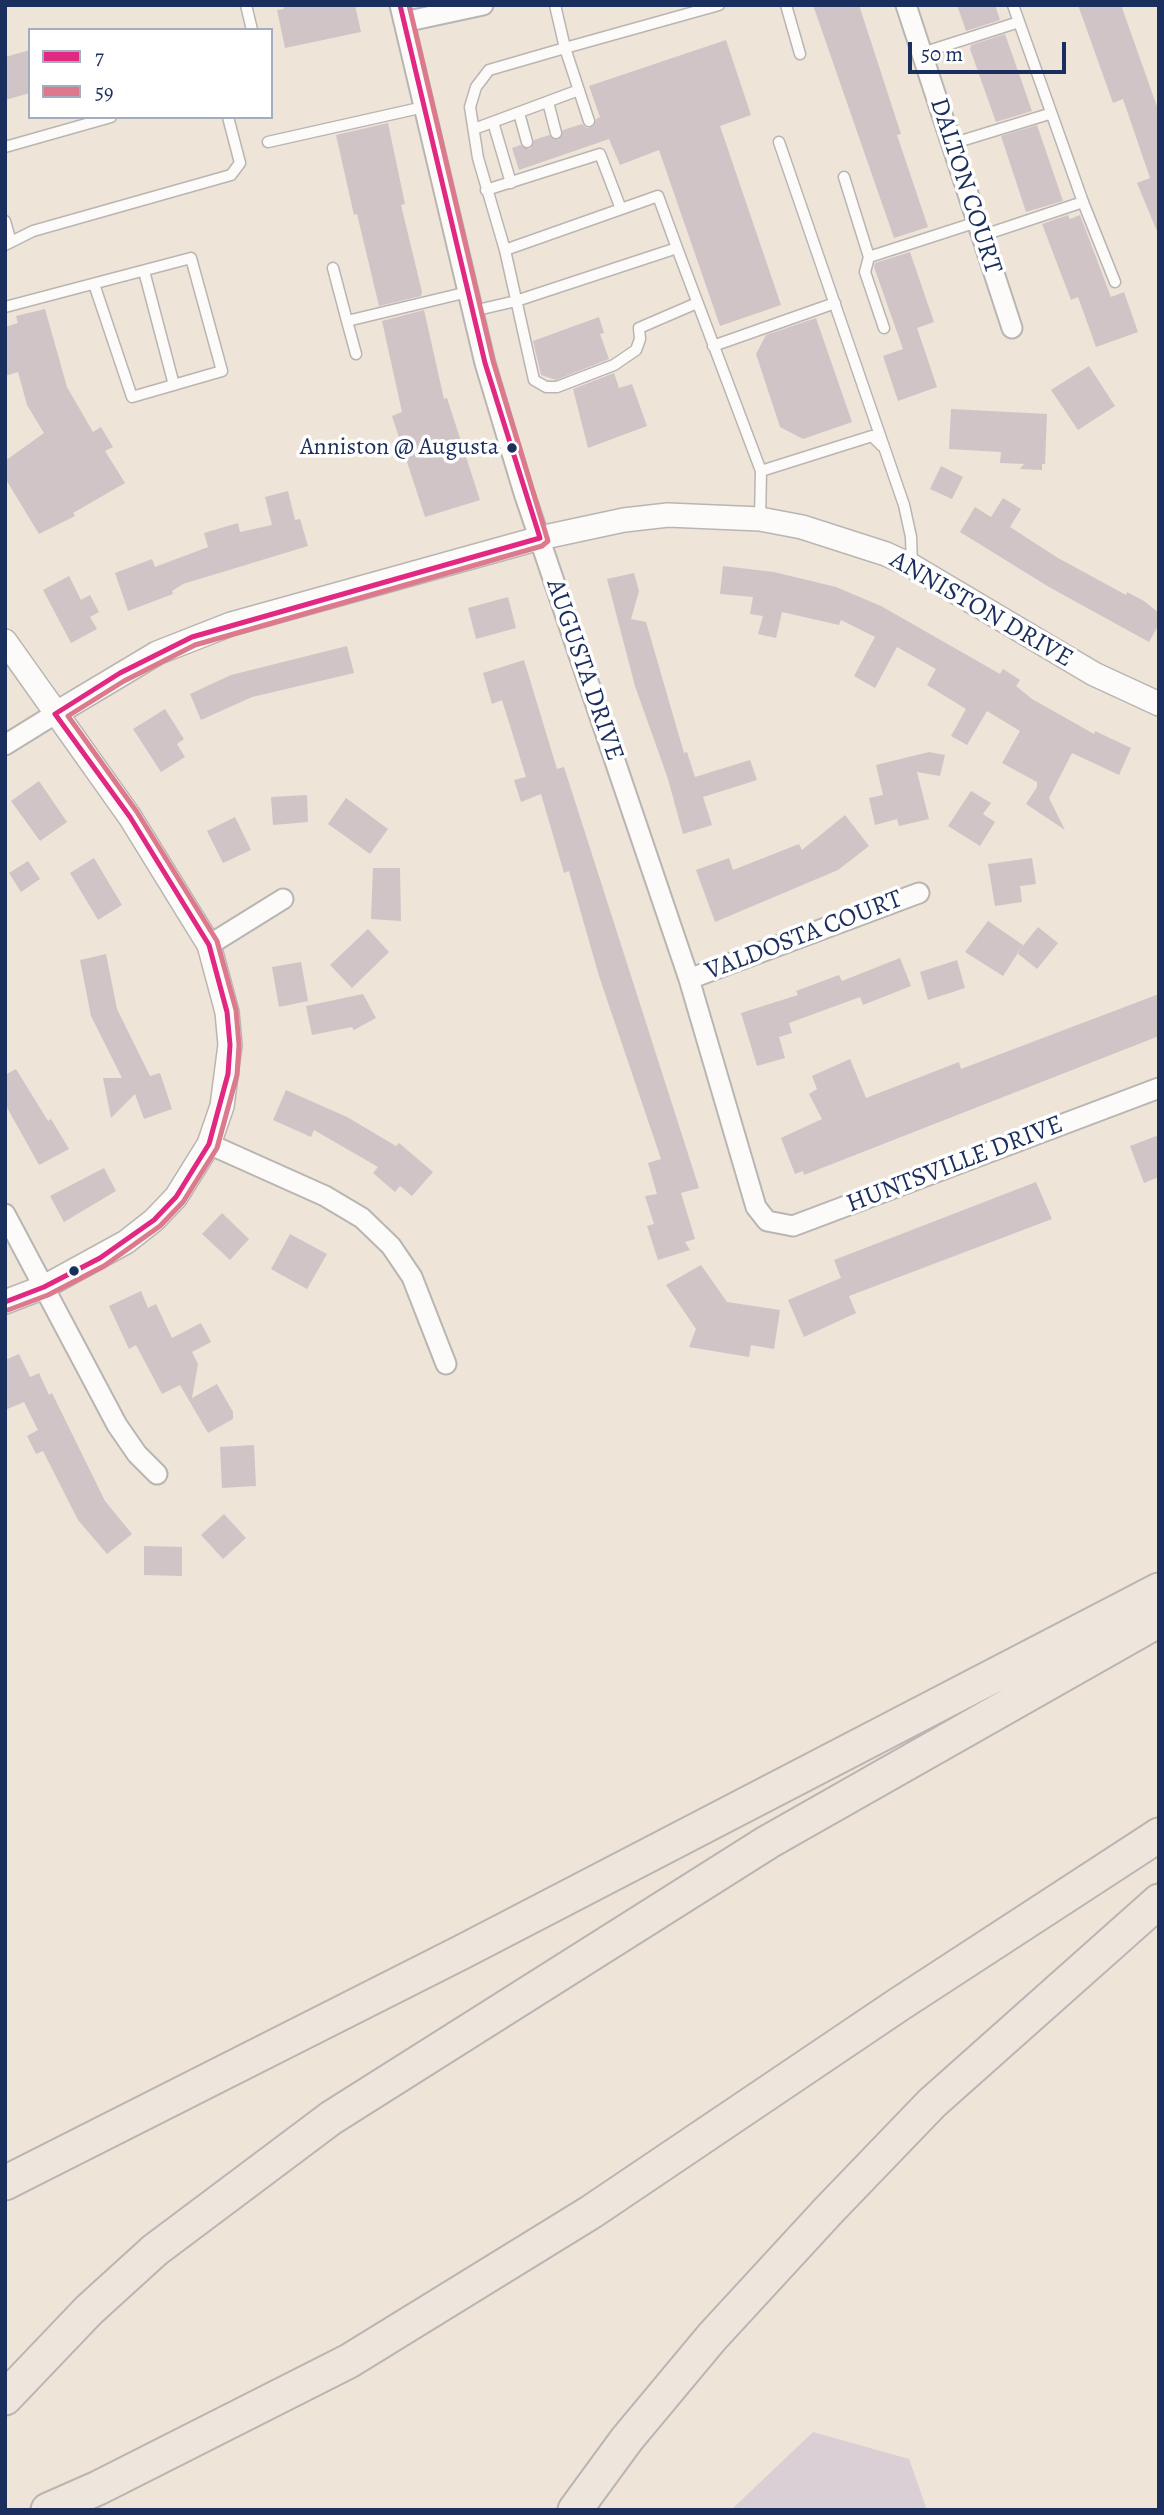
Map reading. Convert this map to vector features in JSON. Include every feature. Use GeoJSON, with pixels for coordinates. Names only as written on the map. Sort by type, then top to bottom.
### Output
{"type":"FeatureCollection","features":[{"type":"Feature","properties":{"kind":"highway"},"geometry":{"type":"LineString","coordinates":[[5,2183],[462,1952],[1159,1590]]}},
{"type":"Feature","properties":{"kind":"highway"},"geometry":{"type":"LineString","coordinates":[[5,2398],[89,2310],[155,2250],[331,2118],[768,1842],[1159,1620]]}},
{"type":"Feature","properties":{"kind":"highway"},"geometry":{"type":"LineString","coordinates":[[48,2510],[98,2488],[349,2361],[591,2212],[898,2005],[1159,1835]]}},
{"type":"Feature","properties":{"kind":"highway"},"geometry":{"type":"LineString","coordinates":[[575,2510],[627,2439],[712,2337],[932,2103],[1159,1901]]}},
{"type":"Feature","properties":{"kind":"street"},"geometry":{"type":"LineString","coordinates":[[402,14],[483,5]]}},
{"type":"Feature","properties":{"kind":"street","name":"DALTON COURT"},"geometry":{"type":"LineString","coordinates":[[906,5],[1012,328]]}},
{"type":"Feature","properties":{"kind":"street","name":"AUGUSTA DRIVE"},"geometry":{"type":"LineString","coordinates":[[402,14],[485,363],[540,538],[689,979],[756,1207]]}},
{"type":"Feature","properties":{"kind":"street","name":"ANNISTON DRIVE"},"geometry":{"type":"LineString","coordinates":[[5,745],[120,673],[192,637],[540,538],[624,520],[668,515],[760,519],[802,527],[912,566],[1094,674],[1159,705]]}},
{"type":"Feature","properties":{"kind":"street"},"geometry":{"type":"LineString","coordinates":[[5,641],[130,817],[209,946],[227,1012],[230,1045],[222,1106],[209,1144],[176,1196],[154,1220],[126,1242],[44,1287],[5,1302]]}},
{"type":"Feature","properties":{"kind":"street","name":"VALDOSTA COURT"},"geometry":{"type":"LineString","coordinates":[[689,979],[919,892]]}},
{"type":"Feature","properties":{"kind":"street"},"geometry":{"type":"LineString","coordinates":[[209,946],[283,899]]}},
{"type":"Feature","properties":{"kind":"street","name":"HUNTSVILLE DRIVE"},"geometry":{"type":"LineString","coordinates":[[756,1207],[768,1221],[793,1226],[1159,1088]]}},
{"type":"Feature","properties":{"kind":"street"},"geometry":{"type":"LineString","coordinates":[[209,1144],[325,1196],[362,1218],[391,1246],[412,1277],[446,1364]]}},
{"type":"Feature","properties":{"kind":"street"},"geometry":{"type":"LineString","coordinates":[[5,1214],[117,1425],[137,1454],[157,1474]]}},
{"type":"Feature","properties":{"kind":"lane"},"geometry":{"type":"LineString","coordinates":[[246,5],[252,28]]}},
{"type":"Feature","properties":{"kind":"lane"},"geometry":{"type":"LineString","coordinates":[[555,5],[565,48],[589,121]]}},
{"type":"Feature","properties":{"kind":"lane"},"geometry":{"type":"LineString","coordinates":[[697,303],[639,328],[640,339],[636,350],[614,365],[557,387],[545,387],[534,380],[505,250],[486,190],[470,107],[476,87],[489,70],[719,5]]}},
{"type":"Feature","properties":{"kind":"lane"},"geometry":{"type":"LineString","coordinates":[[786,5],[800,54]]}},
{"type":"Feature","properties":{"kind":"lane"},"geometry":{"type":"LineString","coordinates":[[1013,5],[1049,114],[1115,282]]}},
{"type":"Feature","properties":{"kind":"lane"},"geometry":{"type":"LineString","coordinates":[[922,53],[1018,22]]}},
{"type":"Feature","properties":{"kind":"lane"},"geometry":{"type":"LineString","coordinates":[[474,129],[579,90]]}},
{"type":"Feature","properties":{"kind":"lane"},"geometry":{"type":"LineString","coordinates":[[548,102],[556,133]]}},
{"type":"Feature","properties":{"kind":"lane"},"geometry":{"type":"LineString","coordinates":[[268,142],[424,107]]}},
{"type":"Feature","properties":{"kind":"lane"},"geometry":{"type":"LineString","coordinates":[[519,113],[527,142]]}},
{"type":"Feature","properties":{"kind":"lane"},"geometry":{"type":"LineString","coordinates":[[951,144],[1049,114]]}},
{"type":"Feature","properties":{"kind":"lane"},"geometry":{"type":"LineString","coordinates":[[5,147],[104,119]]}},
{"type":"Feature","properties":{"kind":"lane"},"geometry":{"type":"LineString","coordinates":[[5,221],[8,244],[33,231],[231,176],[240,163],[229,119]]}},
{"type":"Feature","properties":{"kind":"lane"},"geometry":{"type":"LineString","coordinates":[[493,122],[511,183]]}},
{"type":"Feature","properties":{"kind":"lane"},"geometry":{"type":"LineString","coordinates":[[779,142],[885,449],[911,537],[912,566]]}},
{"type":"Feature","properties":{"kind":"lane"},"geometry":{"type":"LineString","coordinates":[[486,190],[598,149],[621,209]]}},
{"type":"Feature","properties":{"kind":"lane"},"geometry":{"type":"LineString","coordinates":[[844,177],[869,257],[865,272],[884,328]]}},
{"type":"Feature","properties":{"kind":"lane"},"geometry":{"type":"LineString","coordinates":[[505,250],[658,196],[761,471],[760,519]]}},
{"type":"Feature","properties":{"kind":"lane"},"geometry":{"type":"LineString","coordinates":[[869,257],[1083,202]]}},
{"type":"Feature","properties":{"kind":"lane"},"geometry":{"type":"LineString","coordinates":[[346,321],[470,301],[516,301],[677,248]]}},
{"type":"Feature","properties":{"kind":"lane"},"geometry":{"type":"LineString","coordinates":[[5,307],[191,258],[222,371],[132,397],[94,284]]}},
{"type":"Feature","properties":{"kind":"lane"},"geometry":{"type":"LineString","coordinates":[[333,268],[356,354]]}},
{"type":"Feature","properties":{"kind":"lane"},"geometry":{"type":"LineString","coordinates":[[144,271],[174,384]]}},
{"type":"Feature","properties":{"kind":"lane"},"geometry":{"type":"LineString","coordinates":[[713,346],[835,303]]}},
{"type":"Feature","properties":{"kind":"lane"},"geometry":{"type":"LineString","coordinates":[[761,471],[872,436],[885,449]]}},
{"type":"Feature","properties":{"kind":"shaded area"},"geometry":{"type":"Polygon","coordinates":[[[813,2432],[909,2459],[927,2510],[731,2510],[813,2432]]]}},
{"type":"Feature","properties":{"kind":"building"},"geometry":{"type":"Polygon","coordinates":[[[283,5],[355,5],[361,32],[285,48],[277,10],[284,9],[283,5]]]}},
{"type":"Feature","properties":{"kind":"building"},"geometry":{"type":"Polygon","coordinates":[[[813,5],[859,5],[901,134],[897,135],[928,227],[894,238],[813,5]]]}},
{"type":"Feature","properties":{"kind":"building"},"geometry":{"type":"Polygon","coordinates":[[[957,5],[995,5],[1000,20],[966,31],[957,5]]]}},
{"type":"Feature","properties":{"kind":"building"},"geometry":{"type":"Polygon","coordinates":[[[1078,5],[1121,5],[1159,112],[1159,236],[1137,183],[1150,178],[1123,99],[1113,103],[1078,5]]]}},
{"type":"Feature","properties":{"kind":"building"},"geometry":{"type":"Polygon","coordinates":[[[1005,34],[1032,111],[996,122],[970,49],[971,45],[1005,34]]]}},
{"type":"Feature","properties":{"kind":"building"},"geometry":{"type":"Polygon","coordinates":[[[726,40],[751,115],[720,126],[781,305],[720,326],[659,150],[620,165],[609,139],[519,170],[512,148],[520,145],[530,149],[534,140],[549,135],[558,140],[563,130],[582,124],[587,128],[594,126],[596,119],[600,117],[589,86],[726,40]]]}},
{"type":"Feature","properties":{"kind":"building"},"geometry":{"type":"Polygon","coordinates":[[[28,51],[28,94],[5,100],[5,57],[28,51]]]}},
{"type":"Feature","properties":{"kind":"building"},"geometry":{"type":"Polygon","coordinates":[[[388,123],[405,204],[401,205],[422,292],[421,296],[379,306],[336,135],[388,123]]]}},
{"type":"Feature","properties":{"kind":"building"},"geometry":{"type":"Polygon","coordinates":[[[1037,125],[1063,201],[1026,212],[1001,136],[1037,125]]]}},
{"type":"Feature","properties":{"kind":"building"},"geometry":{"type":"Polygon","coordinates":[[[1068,215],[1070,219],[1080,215],[1111,297],[1124,292],[1138,332],[1096,347],[1078,297],[1071,300],[1042,224],[1068,215]]]}},
{"type":"Feature","properties":{"kind":"building"},"geometry":{"type":"Polygon","coordinates":[[[910,252],[934,322],[917,328],[937,387],[898,401],[883,356],[903,349],[874,267],[875,263],[910,252]]]}},
{"type":"Feature","properties":{"kind":"building"},"geometry":{"type":"Polygon","coordinates":[[[45,309],[67,387],[93,432],[101,427],[113,447],[105,451],[125,483],[73,513],[75,516],[39,534],[5,478],[5,461],[44,433],[27,405],[18,372],[5,376],[5,327],[18,323],[16,316],[45,309]]]}},
{"type":"Feature","properties":{"kind":"building"},"geometry":{"type":"Polygon","coordinates":[[[424,310],[444,399],[447,398],[480,500],[425,517],[392,416],[402,412],[382,321],[424,310]]]}},
{"type":"Feature","properties":{"kind":"building"},"geometry":{"type":"Polygon","coordinates":[[[599,317],[604,333],[600,334],[609,359],[556,380],[541,375],[533,341],[599,317]]]}},
{"type":"Feature","properties":{"kind":"building"},"geometry":{"type":"Polygon","coordinates":[[[816,318],[852,422],[803,439],[780,427],[756,354],[766,335],[816,318]]]}},
{"type":"Feature","properties":{"kind":"building"},"geometry":{"type":"Polygon","coordinates":[[[1089,366],[1115,406],[1078,430],[1051,390],[1089,366]]]}},
{"type":"Feature","properties":{"kind":"building"},"geometry":{"type":"Polygon","coordinates":[[[614,373],[619,388],[632,384],[647,426],[588,448],[573,389],[614,373]]]}},
{"type":"Feature","properties":{"kind":"building"},"geometry":{"type":"Polygon","coordinates":[[[951,409],[1047,414],[1045,464],[1042,464],[1042,470],[1020,469],[1024,464],[1000,463],[1001,452],[949,449],[951,409]]]}},
{"type":"Feature","properties":{"kind":"building"},"geometry":{"type":"Polygon","coordinates":[[[941,466],[963,477],[952,499],[930,489],[941,466]]]}},
{"type":"Feature","properties":{"kind":"building"},"geometry":{"type":"Polygon","coordinates":[[[288,491],[295,520],[300,519],[308,546],[183,584],[172,591],[173,594],[128,611],[115,573],[152,559],[155,567],[208,547],[204,533],[238,523],[240,532],[272,525],[265,497],[288,491]]]}},
{"type":"Feature","properties":{"kind":"building"},"geometry":{"type":"Polygon","coordinates":[[[1003,498],[1021,509],[1010,527],[1058,558],[1126,595],[1127,592],[1144,601],[1159,613],[1159,624],[1149,642],[1049,587],[960,532],[975,507],[991,517],[1003,498]]]}},
{"type":"Feature","properties":{"kind":"building"},"geometry":{"type":"Polygon","coordinates":[[[723,566],[774,572],[836,587],[881,606],[1000,674],[1003,669],[1020,680],[1016,686],[1032,699],[1094,734],[1095,731],[1131,748],[1119,775],[1072,753],[1049,798],[1065,830],[1026,804],[1037,787],[1037,782],[1002,763],[1020,731],[987,711],[967,745],[951,736],[966,709],[927,685],[936,669],[897,647],[875,688],[854,676],[875,637],[841,620],[839,625],[782,612],[776,638],[758,634],[763,616],[750,614],[753,597],[720,594],[723,566]]]}},
{"type":"Feature","properties":{"kind":"building"},"geometry":{"type":"Polygon","coordinates":[[[634,573],[639,591],[631,619],[646,622],[684,753],[687,752],[695,777],[750,760],[757,780],[703,797],[712,825],[683,834],[668,779],[635,686],[607,579],[634,573]]]}},
{"type":"Feature","properties":{"kind":"building"},"geometry":{"type":"Polygon","coordinates":[[[69,576],[81,600],[90,595],[99,612],[90,617],[97,629],[71,643],[43,590],[69,576]]]}},
{"type":"Feature","properties":{"kind":"building"},"geometry":{"type":"Polygon","coordinates":[[[508,597],[516,628],[476,639],[468,608],[508,597]]]}},
{"type":"Feature","properties":{"kind":"building"},"geometry":{"type":"Polygon","coordinates":[[[347,646],[354,673],[252,697],[201,720],[190,694],[231,675],[347,646]]]}},
{"type":"Feature","properties":{"kind":"building"},"geometry":{"type":"Polygon","coordinates":[[[524,660],[557,769],[564,767],[699,1188],[681,1193],[695,1239],[685,1242],[690,1250],[658,1260],[647,1226],[654,1224],[645,1196],[657,1194],[648,1163],[661,1159],[599,976],[569,871],[564,873],[541,794],[521,802],[514,780],[526,777],[502,700],[492,704],[483,673],[524,660]]]}},
{"type":"Feature","properties":{"kind":"building"},"geometry":{"type":"Polygon","coordinates":[[[165,709],[184,739],[177,744],[185,757],[161,772],[133,729],[165,709]]]}},
{"type":"Feature","properties":{"kind":"building"},"geometry":{"type":"Polygon","coordinates":[[[929,752],[945,755],[940,776],[917,772],[929,819],[899,826],[897,819],[875,825],[869,798],[883,795],[876,765],[929,752]]]}},
{"type":"Feature","properties":{"kind":"building"},"geometry":{"type":"Polygon","coordinates":[[[39,781],[67,822],[40,841],[11,801],[39,781]]]}},
{"type":"Feature","properties":{"kind":"building"},"geometry":{"type":"Polygon","coordinates":[[[971,791],[991,803],[983,814],[995,822],[980,846],[948,826],[971,791]]]}},
{"type":"Feature","properties":{"kind":"building"},"geometry":{"type":"Polygon","coordinates":[[[307,795],[308,822],[273,825],[271,797],[307,795]]]}},
{"type":"Feature","properties":{"kind":"building"},"geometry":{"type":"Polygon","coordinates":[[[346,798],[388,829],[370,854],[328,824],[346,798]]]}},
{"type":"Feature","properties":{"kind":"building"},"geometry":{"type":"Polygon","coordinates":[[[845,815],[869,846],[838,870],[715,922],[696,870],[729,858],[733,870],[799,844],[802,850],[845,815]]]}},
{"type":"Feature","properties":{"kind":"building"},"geometry":{"type":"Polygon","coordinates":[[[235,817],[251,850],[223,863],[207,831],[235,817]]]}},
{"type":"Feature","properties":{"kind":"building"},"geometry":{"type":"Polygon","coordinates":[[[94,858],[122,905],[98,920],[70,873],[94,858]]]}},
{"type":"Feature","properties":{"kind":"building"},"geometry":{"type":"Polygon","coordinates":[[[1032,858],[1036,884],[1020,886],[1022,902],[995,906],[988,864],[1032,858]]]}},
{"type":"Feature","properties":{"kind":"building"},"geometry":{"type":"Polygon","coordinates":[[[28,861],[40,879],[21,892],[9,873],[28,861]]]}},
{"type":"Feature","properties":{"kind":"building"},"geometry":{"type":"Polygon","coordinates":[[[373,868],[400,868],[401,921],[371,919],[373,868]]]}},
{"type":"Feature","properties":{"kind":"building"},"geometry":{"type":"Polygon","coordinates":[[[988,921],[1023,945],[1003,976],[965,952],[988,921]]]}},
{"type":"Feature","properties":{"kind":"building"},"geometry":{"type":"Polygon","coordinates":[[[1038,927],[1058,943],[1037,969],[1017,953],[1038,927]]]}},
{"type":"Feature","properties":{"kind":"building"},"geometry":{"type":"Polygon","coordinates":[[[368,929],[389,952],[352,988],[330,965],[368,929]]]}},
{"type":"Feature","properties":{"kind":"building"},"geometry":{"type":"Polygon","coordinates":[[[106,954],[117,1009],[150,1076],[160,1073],[172,1109],[144,1119],[135,1094],[111,1118],[103,1078],[122,1078],[91,1016],[80,960],[106,954]]]}},
{"type":"Feature","properties":{"kind":"building"},"geometry":{"type":"Polygon","coordinates":[[[900,958],[911,986],[863,1005],[860,997],[789,1023],[792,1033],[779,1037],[785,1058],[757,1066],[741,1013],[798,995],[796,991],[839,975],[842,981],[900,958]]]}},
{"type":"Feature","properties":{"kind":"building"},"geometry":{"type":"Polygon","coordinates":[[[957,960],[965,988],[928,1000],[920,972],[957,960]]]}},
{"type":"Feature","properties":{"kind":"building"},"geometry":{"type":"Polygon","coordinates":[[[301,962],[308,1001],[279,1007],[272,967],[301,962]]]}},
{"type":"Feature","properties":{"kind":"building"},"geometry":{"type":"Polygon","coordinates":[[[363,994],[376,1018],[354,1030],[352,1027],[312,1035],[306,1006],[363,994]]]}},
{"type":"Feature","properties":{"kind":"building"},"geometry":{"type":"Polygon","coordinates":[[[1159,994],[1159,1036],[804,1175],[803,1171],[795,1174],[781,1138],[822,1119],[809,1094],[817,1089],[812,1076],[850,1059],[866,1098],[959,1062],[961,1069],[1159,994]]]}},
{"type":"Feature","properties":{"kind":"building"},"geometry":{"type":"Polygon","coordinates":[[[16,1069],[69,1149],[39,1165],[5,1104],[5,1075],[16,1069]]]}},
{"type":"Feature","properties":{"kind":"building"},"geometry":{"type":"Polygon","coordinates":[[[286,1090],[347,1117],[396,1146],[399,1143],[433,1172],[412,1196],[400,1186],[395,1192],[373,1173],[378,1167],[314,1130],[311,1137],[273,1120],[286,1090]]]}},
{"type":"Feature","properties":{"kind":"building"},"geometry":{"type":"Polygon","coordinates":[[[1159,1135],[1159,1177],[1144,1183],[1130,1146],[1159,1135]]]}},
{"type":"Feature","properties":{"kind":"building"},"geometry":{"type":"Polygon","coordinates":[[[104,1168],[116,1191],[64,1222],[50,1196],[104,1168]]]}},
{"type":"Feature","properties":{"kind":"building"},"geometry":{"type":"Polygon","coordinates":[[[1036,1182],[1052,1219],[849,1296],[856,1313],[804,1337],[788,1300],[841,1278],[834,1260],[1036,1182]]]}},
{"type":"Feature","properties":{"kind":"building"},"geometry":{"type":"Polygon","coordinates":[[[222,1213],[249,1239],[230,1260],[202,1234],[222,1213]]]}},
{"type":"Feature","properties":{"kind":"building"},"geometry":{"type":"Polygon","coordinates":[[[290,1234],[327,1254],[307,1289],[271,1269],[290,1234]]]}},
{"type":"Feature","properties":{"kind":"building"},"geometry":{"type":"Polygon","coordinates":[[[701,1265],[727,1302],[780,1310],[774,1349],[751,1345],[749,1357],[689,1347],[696,1329],[666,1285],[701,1265]]]}},
{"type":"Feature","properties":{"kind":"building"},"geometry":{"type":"Polygon","coordinates":[[[141,1291],[148,1308],[156,1304],[172,1338],[201,1323],[211,1342],[192,1352],[198,1364],[192,1398],[217,1384],[233,1412],[233,1419],[208,1433],[180,1385],[162,1394],[136,1345],[129,1349],[109,1306],[141,1291]]]}},
{"type":"Feature","properties":{"kind":"building"},"geometry":{"type":"Polygon","coordinates":[[[19,1354],[30,1377],[39,1373],[49,1395],[52,1393],[105,1501],[132,1534],[107,1554],[78,1520],[43,1451],[36,1454],[27,1436],[38,1430],[24,1402],[5,1410],[5,1360],[19,1354]]]}},
{"type":"Feature","properties":{"kind":"building"},"geometry":{"type":"Polygon","coordinates":[[[254,1445],[256,1486],[222,1488],[220,1447],[254,1445]]]}},
{"type":"Feature","properties":{"kind":"building"},"geometry":{"type":"Polygon","coordinates":[[[224,1514],[246,1538],[223,1559],[201,1535],[224,1514]]]}},
{"type":"Feature","properties":{"kind":"building"},"geometry":{"type":"Polygon","coordinates":[[[144,1546],[182,1547],[182,1576],[144,1575],[144,1546]]]}},
{"type":"Feature","properties":{"kind":"transit line","name":"7"},"geometry":{"type":"LineString","coordinates":[[5,1302],[44,1287],[100,1258],[154,1220],[176,1197],[209,1144],[228,1074],[230,1045],[227,1012],[209,945],[130,817],[55,714],[120,673],[192,637],[540,538],[485,363],[400,5]]}},
{"type":"Feature","properties":{"kind":"transit line","name":"59"},"geometry":{"type":"LineString","coordinates":[[8,1310],[48,1295],[104,1266],[160,1226],[183,1202],[217,1148],[237,1075],[239,1045],[236,1010],[217,941],[137,812],[68,716],[124,681],[195,645],[542,546],[548,541],[493,361],[409,5]]}},
{"type":"Feature","properties":{"kind":"place","name":"Anniston @ Augusta"},"geometry":{"type":"Point","coordinates":[512,448]}}]}
